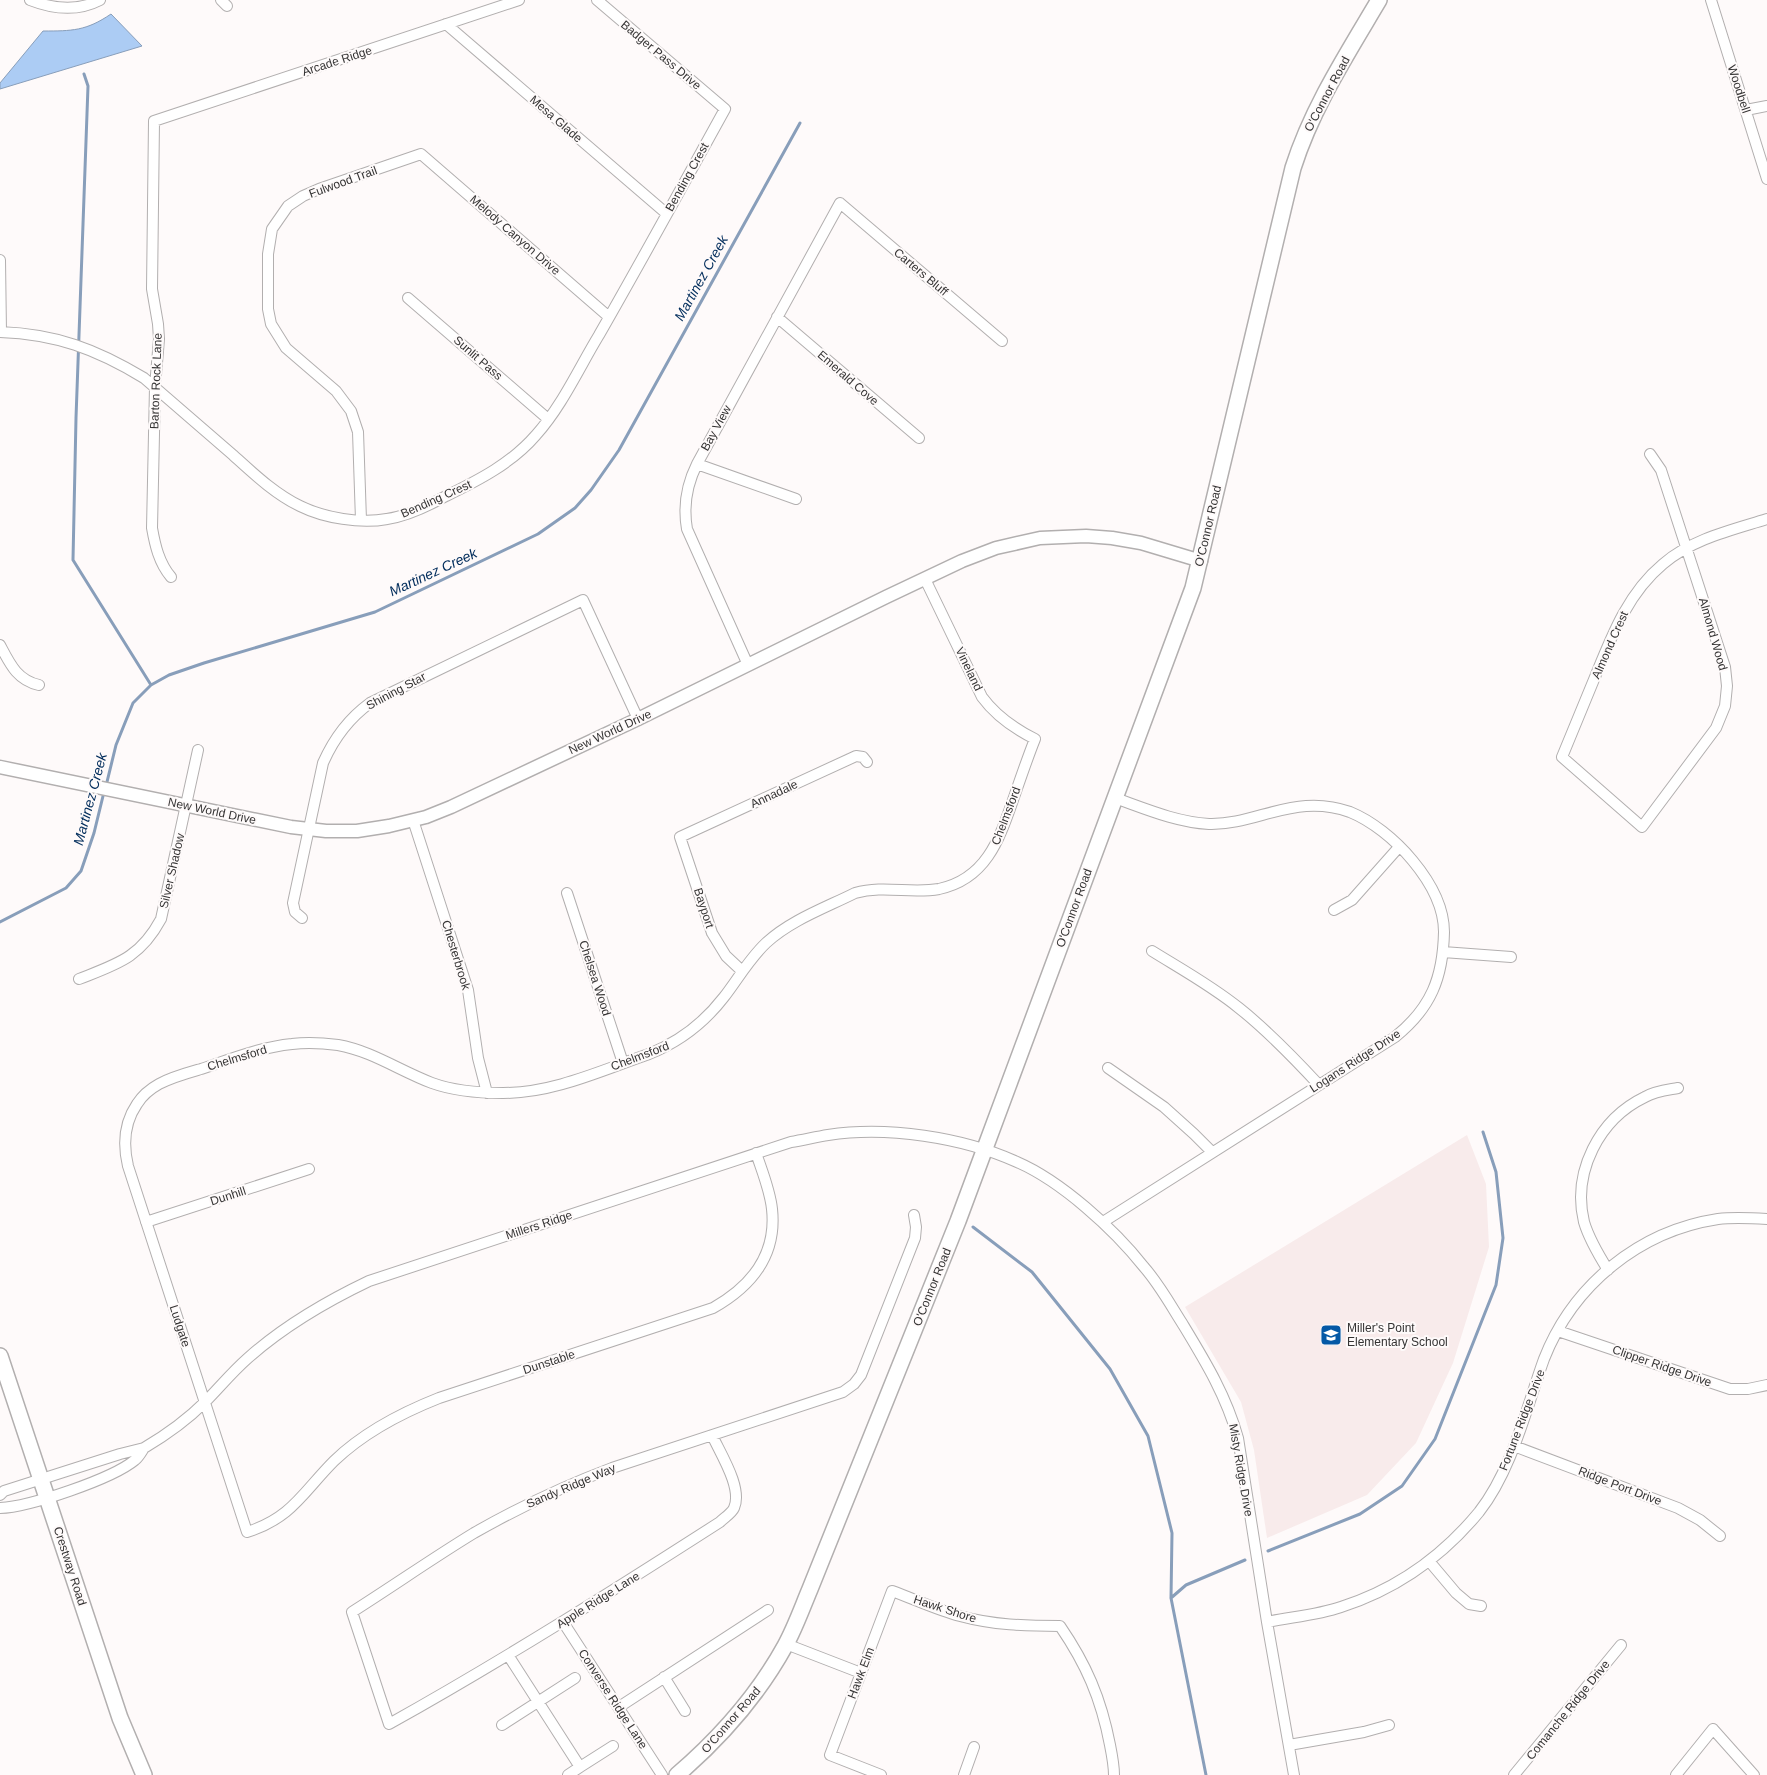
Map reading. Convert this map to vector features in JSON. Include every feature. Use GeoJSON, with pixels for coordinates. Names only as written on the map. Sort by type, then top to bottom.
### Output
{"type":"FeatureCollection","features":[{"type":"Feature","properties":{"kind":"main road","name":"O'Connor Road"},"geometry":{"type":"LineString","coordinates":[[677,1775],[698,1757],[739,1714],[764,1681],[786,1644],[923,1310],[1193,588],[1201,561],[1251,339],[1296,160],[1312,118],[1375,2]]}},
{"type":"Feature","properties":{"kind":"main road","name":"Crestway Road"},"geometry":{"type":"LineString","coordinates":[[0,1356],[120,1718],[144,1775]]}},
{"type":"Feature","properties":{"kind":"street"},"geometry":{"type":"LineString","coordinates":[[30,0],[47,6],[70,8],[91,4],[100,0]]}},
{"type":"Feature","properties":{"kind":"street","name":"Arcade Ridge"},"geometry":{"type":"LineString","coordinates":[[154,121],[519,0]]}},
{"type":"Feature","properties":{"kind":"street","name":"Badger Pass Drive"},"geometry":{"type":"LineString","coordinates":[[597,0],[725,109]]}},
{"type":"Feature","properties":{"kind":"street","name":"Woodbell"},"geometry":{"type":"LineString","coordinates":[[1711,0],[1767,179]]}},
{"type":"Feature","properties":{"kind":"street","name":"Mesa Glade"},"geometry":{"type":"LineString","coordinates":[[446,24],[667,214]]}},
{"type":"Feature","properties":{"kind":"street"},"geometry":{"type":"LineString","coordinates":[[1746,110],[1767,106]]}},
{"type":"Feature","properties":{"kind":"street","name":"Bending Crest"},"geometry":{"type":"LineString","coordinates":[[1,332],[38,335],[64,341],[122,365],[155,387],[273,490],[301,506],[342,519],[384,520],[398,517],[431,504],[474,483],[520,453],[537,434],[548,419],[609,316],[725,109]]}},
{"type":"Feature","properties":{"kind":"street","name":"Barton Rock Lane"},"geometry":{"type":"LineString","coordinates":[[154,121],[152,289],[159,340],[155,387],[152,528],[156,550],[171,577]]}},
{"type":"Feature","properties":{"kind":"street","name":"Melody Canyon Drive"},"geometry":{"type":"LineString","coordinates":[[421,154],[609,316]]}},
{"type":"Feature","properties":{"kind":"street","name":"Fulwood Trail"},"geometry":{"type":"LineString","coordinates":[[361,520],[358,432],[351,411],[336,391],[286,348],[271,324],[268,309],[268,254],[272,229],[288,206],[303,196],[421,154]]}},
{"type":"Feature","properties":{"kind":"street","name":"Bay View"},"geometry":{"type":"LineString","coordinates":[[748,664],[688,529],[685,514],[686,493],[697,464],[840,203]]}},
{"type":"Feature","properties":{"kind":"street","name":"Carters Bluff"},"geometry":{"type":"LineString","coordinates":[[840,203],[1002,341]]}},
{"type":"Feature","properties":{"kind":"street"},"geometry":{"type":"LineString","coordinates":[[0,260],[1,332]]}},
{"type":"Feature","properties":{"kind":"street","name":"Sunlit Pass"},"geometry":{"type":"LineString","coordinates":[[408,298],[548,419]]}},
{"type":"Feature","properties":{"kind":"street","name":"Emerald Cove"},"geometry":{"type":"LineString","coordinates":[[777,317],[919,438]]}},
{"type":"Feature","properties":{"kind":"street","name":"Almond Wood"},"geometry":{"type":"LineString","coordinates":[[1642,827],[1716,728],[1725,706],[1727,686],[1725,667],[1687,548],[1661,470],[1650,454]]}},
{"type":"Feature","properties":{"kind":"street"},"geometry":{"type":"LineString","coordinates":[[697,464],[796,499]]}},
{"type":"Feature","properties":{"kind":"street","name":"Almond Crest"},"geometry":{"type":"LineString","coordinates":[[1642,827],[1562,758],[1616,626],[1631,599],[1664,563],[1687,548],[1713,536],[1767,519]]}},
{"type":"Feature","properties":{"kind":"street","name":"New World Drive"},"geometry":{"type":"LineString","coordinates":[[0,767],[291,827],[342,832],[389,826],[426,817],[451,807],[638,719],[962,561],[996,548],[1022,541],[1058,536],[1112,538],[1141,543],[1201,561]]}},
{"type":"Feature","properties":{"kind":"street","name":"Vineland"},"geometry":{"type":"LineString","coordinates":[[925,579],[982,696],[992,711],[1004,721],[1035,739]]}},
{"type":"Feature","properties":{"kind":"street","name":"Shining Star"},"geometry":{"type":"LineString","coordinates":[[302,918],[295,912],[293,903],[320,775],[328,750],[342,728],[360,710],[380,697],[583,600],[638,719]]}},
{"type":"Feature","properties":{"kind":"street"},"geometry":{"type":"LineString","coordinates":[[0,645],[19,676],[28,682],[39,685]]}},
{"type":"Feature","properties":{"kind":"street","name":"Chelmsford"},"geometry":{"type":"LineString","coordinates":[[129,1117],[146,1094],[162,1083],[251,1052],[294,1043],[321,1043],[357,1050],[375,1056],[433,1083],[454,1089],[487,1092],[524,1092],[544,1089],[664,1048],[697,1026],[724,997],[754,956],[777,933],[791,924],[855,893],[883,888],[939,889],[955,884],[971,875],[983,864],[1001,835],[1035,739]]}},
{"type":"Feature","properties":{"kind":"street","name":"Silver Shadow"},"geometry":{"type":"LineString","coordinates":[[79,979],[124,960],[143,947],[161,919],[198,750]]}},
{"type":"Feature","properties":{"kind":"street","name":"Annadale"},"geometry":{"type":"LineString","coordinates":[[680,837],[856,756],[863,757],[867,762]]}},
{"type":"Feature","properties":{"kind":"street","name":"Logans Ridge Drive"},"geometry":{"type":"LineString","coordinates":[[1103,1222],[1395,1037],[1414,1020],[1429,1000],[1440,971],[1444,952],[1444,924],[1437,899],[1418,867],[1399,847],[1370,823],[1357,816],[1336,808],[1320,806],[1294,807],[1244,821],[1212,824],[1179,820],[1115,798]]}},
{"type":"Feature","properties":{"kind":"street","name":"Chesterbrook"},"geometry":{"type":"LineString","coordinates":[[413,820],[468,990],[478,1058],[487,1092]]}},
{"type":"Feature","properties":{"kind":"street","name":"Bayport"},"geometry":{"type":"LineString","coordinates":[[680,837],[712,933],[726,956],[742,971]]}},
{"type":"Feature","properties":{"kind":"street"},"geometry":{"type":"LineString","coordinates":[[1334,910],[1352,900],[1399,847]]}},
{"type":"Feature","properties":{"kind":"street","name":"Chelsea Wood"},"geometry":{"type":"LineString","coordinates":[[567,893],[623,1063]]}},
{"type":"Feature","properties":{"kind":"street"},"geometry":{"type":"LineString","coordinates":[[1152,951],[1224,996],[1280,1043],[1319,1085]]}},
{"type":"Feature","properties":{"kind":"street"},"geometry":{"type":"LineString","coordinates":[[1444,952],[1511,957]]}},
{"type":"Feature","properties":{"kind":"street"},"geometry":{"type":"LineString","coordinates":[[1108,1068],[1164,1107],[1212,1152]]}},
{"type":"Feature","properties":{"kind":"street"},"geometry":{"type":"LineString","coordinates":[[1608,1270],[1592,1242],[1582,1210],[1582,1187],[1590,1154],[1601,1134],[1616,1117],[1644,1097],[1678,1088]]}},
{"type":"Feature","properties":{"kind":"street","name":"Ludgate"},"geometry":{"type":"LineString","coordinates":[[129,1117],[125,1153],[247,1532]]}},
{"type":"Feature","properties":{"kind":"street","name":"Millers Ridge"},"geometry":{"type":"LineString","coordinates":[[0,1495],[4,1491],[144,1448],[175,1427],[204,1402],[245,1360],[274,1336],[309,1312],[369,1281],[791,1142],[829,1134],[898,1134],[941,1139],[984,1150]]}},
{"type":"Feature","properties":{"kind":"street","name":"Misty Ridge Drive"},"geometry":{"type":"LineString","coordinates":[[984,1150],[1018,1162],[1047,1179],[1103,1222],[1145,1267],[1206,1362],[1231,1413],[1238,1438],[1267,1622],[1294,1775]]}},
{"type":"Feature","properties":{"kind":"street","name":"Dunstable"},"geometry":{"type":"LineString","coordinates":[[247,1532],[264,1527],[280,1517],[290,1509],[335,1460],[356,1442],[383,1424],[412,1409],[439,1398],[714,1308],[732,1298],[748,1283],[760,1266],[770,1238],[772,1208],[756,1153]]}},
{"type":"Feature","properties":{"kind":"street","name":"Dunhill"},"geometry":{"type":"LineString","coordinates":[[146,1222],[309,1169]]}},
{"type":"Feature","properties":{"kind":"street","name":"Sandy Ridge Way"},"geometry":{"type":"LineString","coordinates":[[389,1724],[352,1612],[474,1534],[519,1509],[587,1478],[712,1435],[812,1408],[843,1392],[854,1384],[861,1375],[915,1238],[916,1226],[914,1215]]}},
{"type":"Feature","properties":{"kind":"street","name":"Fortune Ridge Drive"},"geometry":{"type":"LineString","coordinates":[[1267,1622],[1339,1608],[1368,1597],[1410,1575],[1430,1561],[1455,1539],[1480,1510],[1499,1480],[1514,1446],[1545,1359],[1558,1330],[1580,1297],[1596,1279],[1632,1250],[1675,1230],[1720,1219],[1767,1219]]}},
{"type":"Feature","properties":{"kind":"street","name":"Clipper Ridge Drive"},"geometry":{"type":"LineString","coordinates":[[1558,1330],[1730,1389],[1748,1389],[1767,1385]]}},
{"type":"Feature","properties":{"kind":"street","name":"Apple Ridge Lane"},"geometry":{"type":"LineString","coordinates":[[389,1724],[563,1622],[720,1522],[734,1509],[736,1495],[733,1480],[712,1435]]}},
{"type":"Feature","properties":{"kind":"street","name":"Ridge Port Drive"},"geometry":{"type":"LineString","coordinates":[[1514,1446],[1678,1508],[1700,1520],[1720,1536]]}},
{"type":"Feature","properties":{"kind":"street","name":"Millers Ridge"},"geometry":{"type":"LineString","coordinates":[[0,1508],[14,1508],[91,1482],[135,1460],[144,1448]]}},
{"type":"Feature","properties":{"kind":"street"},"geometry":{"type":"LineString","coordinates":[[85,1465],[91,1482]]}},
{"type":"Feature","properties":{"kind":"street"},"geometry":{"type":"LineString","coordinates":[[1430,1561],[1456,1593],[1469,1604],[1481,1606]]}},
{"type":"Feature","properties":{"kind":"street","name":"Hawk Shore"},"geometry":{"type":"LineString","coordinates":[[892,1591],[960,1616],[991,1623],[1018,1626],[1060,1626],[1084,1664],[1095,1690],[1106,1722],[1114,1775]]}},
{"type":"Feature","properties":{"kind":"street","name":"Hawk Elm"},"geometry":{"type":"LineString","coordinates":[[880,1775],[830,1755],[892,1591]]}},
{"type":"Feature","properties":{"kind":"street"},"geometry":{"type":"LineString","coordinates":[[618,1707],[768,1610]]}},
{"type":"Feature","properties":{"kind":"street","name":"Converse Ridge Lane"},"geometry":{"type":"LineString","coordinates":[[563,1622],[662,1775]]}},
{"type":"Feature","properties":{"kind":"street"},"geometry":{"type":"LineString","coordinates":[[786,1644],[861,1673]]}},
{"type":"Feature","properties":{"kind":"street","name":"Comanche Ridge Drive"},"geometry":{"type":"LineString","coordinates":[[1514,1775],[1621,1645]]}},
{"type":"Feature","properties":{"kind":"street"},"geometry":{"type":"LineString","coordinates":[[508,1655],[580,1767]]}},
{"type":"Feature","properties":{"kind":"street"},"geometry":{"type":"LineString","coordinates":[[664,1677],[685,1711]]}},
{"type":"Feature","properties":{"kind":"street"},"geometry":{"type":"LineString","coordinates":[[502,1725],[575,1678]]}},
{"type":"Feature","properties":{"kind":"street"},"geometry":{"type":"LineString","coordinates":[[1289,1745],[1364,1732],[1389,1725]]}},
{"type":"Feature","properties":{"kind":"street"},"geometry":{"type":"LineString","coordinates":[[1676,1775],[1714,1730],[1754,1775]]}},
{"type":"Feature","properties":{"kind":"street"},"geometry":{"type":"LineString","coordinates":[[568,1775],[613,1746]]}},
{"type":"Feature","properties":{"kind":"street"},"geometry":{"type":"LineString","coordinates":[[964,1775],[974,1747]]}},
{"type":"Feature","properties":{"kind":"shaded area","name":"Miller's Point Elementary School"},"geometry":{"type":"Polygon","coordinates":[[[1467,1135],[1486,1184],[1489,1247],[1453,1363],[1416,1443],[1367,1495],[1267,1538],[1254,1450],[1241,1402],[1185,1307],[1467,1135]]]}},
{"type":"Feature","properties":{"kind":"water"},"geometry":{"type":"Polygon","coordinates":[[[111,14],[142,46],[0,89],[0,83],[43,31],[62,31],[86,27],[111,14]]]}},
{"type":"Feature","properties":{"kind":"waterway"},"geometry":{"type":"LineString","coordinates":[[84,74],[88,86],[73,560],[151,685]]}},
{"type":"Feature","properties":{"kind":"waterway","name":"Martinez Creek"},"geometry":{"type":"LineString","coordinates":[[106,786],[116,745],[133,703],[151,685],[169,675],[204,663],[375,612],[538,534],[575,508],[591,490],[619,450],[800,123]]}},
{"type":"Feature","properties":{"kind":"waterway","name":"Martinez Creek"},"geometry":{"type":"LineString","coordinates":[[0,922],[66,888],[81,871],[94,833],[104,792]]}},
{"type":"Feature","properties":{"kind":"waterway"},"geometry":{"type":"LineString","coordinates":[[1268,1551],[1360,1514],[1402,1486],[1435,1439],[1496,1285],[1503,1238],[1496,1172],[1483,1132]]}},
{"type":"Feature","properties":{"kind":"waterway"},"geometry":{"type":"LineString","coordinates":[[973,1227],[1032,1272],[1110,1369],[1148,1436],[1172,1533],[1171,1598],[1206,1775]]}},
{"type":"Feature","properties":{"kind":"waterway"},"geometry":{"type":"LineString","coordinates":[[1171,1598],[1186,1585],[1245,1560]]}},
{"type":"Feature","properties":{"kind":"place","name":"Miller's Point Elementary School"},"geometry":{"type":"Point","coordinates":[1331,1335]}}]}
